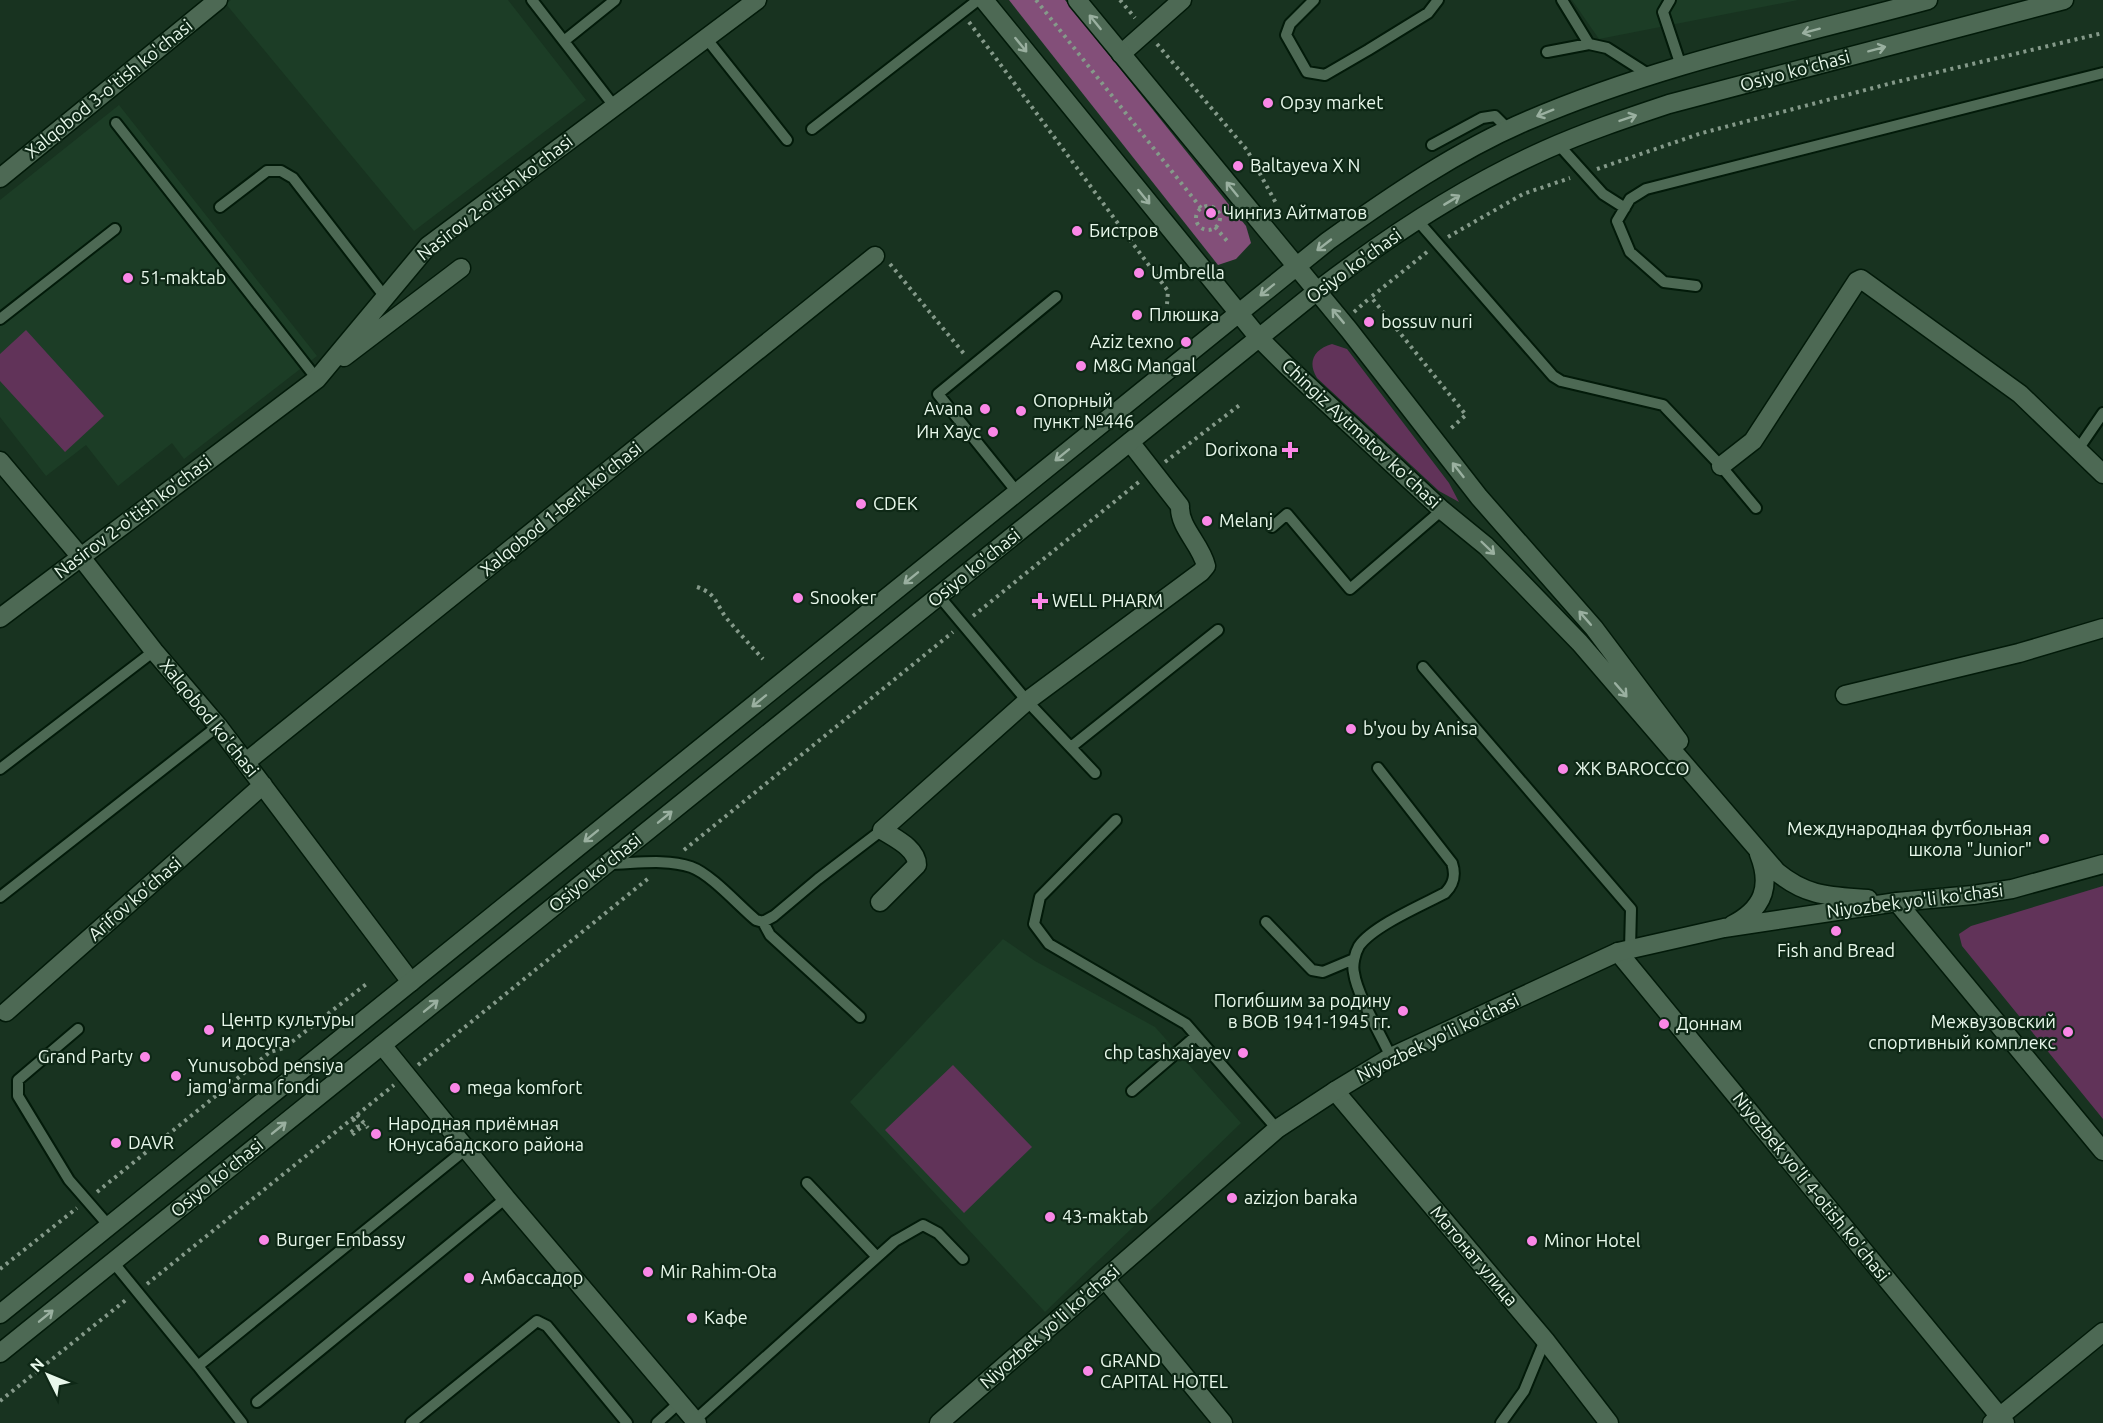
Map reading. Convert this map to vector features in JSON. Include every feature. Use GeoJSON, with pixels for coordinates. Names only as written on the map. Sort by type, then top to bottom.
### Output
{"type":"FeatureCollection","features":[{"type":"Feature","properties":{"kind":"street","name":"Xalqobod 3-o'tish ko'chasi"},"geometry":{"type":"LineString","coordinates":[[0,178],[218,0]]}},
{"type":"Feature","properties":{"kind":"street","name":"Nasirov 2-o'tish ko'chasi"},"geometry":{"type":"LineString","coordinates":[[0,618],[317,379],[428,246],[757,0]]}},
{"type":"Feature","properties":{"kind":"street","name":"Chingiz Aytmatov ko'chasi"},"geometry":{"type":"LineString","coordinates":[[984,0],[1259,338],[1449,515],[1486,546],[1580,643],[1758,850],[1785,878],[1818,895],[1897,902]]}},
{"type":"Feature","properties":{"kind":"street","name":"Chingiz Aytmatov ko'chasi"},"geometry":{"type":"LineString","coordinates":[[1077,0],[1317,291],[1479,497],[1594,628],[1758,850]]}},
{"type":"Feature","properties":{"kind":"street"},"geometry":{"type":"LineString","coordinates":[[1121,54],[1182,0]]}},
{"type":"Feature","properties":{"kind":"street","name":"Osiyo ko'chasi"},"geometry":{"type":"LineString","coordinates":[[0,1314],[1238,313],[1367,213],[1445,164],[1509,130],[1571,102],[1681,66],[1928,0]]}},
{"type":"Feature","properties":{"kind":"street","name":"Osiyo ko'chasi"},"geometry":{"type":"LineString","coordinates":[[0,1353],[1317,291],[1371,251],[1505,170],[1558,144],[1669,104],[2064,0]]}},
{"type":"Feature","properties":{"kind":"street","name":"Xalqobod 1-berk ko'chasi"},"geometry":{"type":"LineString","coordinates":[[246,762],[875,256]]}},
{"type":"Feature","properties":{"kind":"street"},"geometry":{"type":"LineString","coordinates":[[317,379],[461,268]]}},
{"type":"Feature","properties":{"kind":"street"},"geometry":{"type":"LineString","coordinates":[[1721,466],[1753,441],[1857,281],[1861,279],[2020,394],[2079,448],[2103,474]]}},
{"type":"Feature","properties":{"kind":"street"},"geometry":{"type":"LineString","coordinates":[[880,902],[917,864],[914,852],[882,830],[1027,701],[1206,566],[1203,556],[1180,516],[1180,506],[1130,442]]}},
{"type":"Feature","properties":{"kind":"street","name":"Xalqobod ko'chasi"},"geometry":{"type":"LineString","coordinates":[[0,461],[218,726],[411,982]]}},
{"type":"Feature","properties":{"kind":"street"},"geometry":{"type":"LineString","coordinates":[[1449,515],[1465,522],[1475,519],[1480,509],[1479,497]]}},
{"type":"Feature","properties":{"kind":"street"},"geometry":{"type":"LineString","coordinates":[[1845,695],[2019,653],[2103,628]]}},
{"type":"Feature","properties":{"kind":"street","name":"Arifov ko‘chasi"},"geometry":{"type":"LineString","coordinates":[[6,1012],[263,785]]}},
{"type":"Feature","properties":{"kind":"street","name":"Niyozbek yo'li ko'chasi"},"geometry":{"type":"LineString","coordinates":[[1724,928],[1748,916],[1761,900],[1765,888],[1765,877],[1758,850]]}},
{"type":"Feature","properties":{"kind":"street","name":"Niyozbek yo'li ko'chasi"},"geometry":{"type":"LineString","coordinates":[[939,1423],[1277,1129],[1391,1057],[1624,950],[1724,928],[1897,902],[1973,896],[2012,889],[2103,864]]}},
{"type":"Feature","properties":{"kind":"street"},"geometry":{"type":"LineString","coordinates":[[1897,902],[2103,1150]]}},
{"type":"Feature","properties":{"kind":"street","name":"Niyozbek yo'li 4-otish ko'chasi"},"geometry":{"type":"LineString","coordinates":[[1624,950],[1999,1421]]}},
{"type":"Feature","properties":{"kind":"street"},"geometry":{"type":"LineString","coordinates":[[382,1045],[506,1198],[695,1422]]}},
{"type":"Feature","properties":{"kind":"street","name":"Матонат улица"},"geometry":{"type":"LineString","coordinates":[[1335,1091],[1545,1340],[1609,1423]]}},
{"type":"Feature","properties":{"kind":"street"},"geometry":{"type":"LineString","coordinates":[[1105,1279],[1222,1423]]}},
{"type":"Feature","properties":{"kind":"street"},"geometry":{"type":"LineString","coordinates":[[1999,1421],[2103,1332]]}},
{"type":"Feature","properties":{"kind":"lane"},"geometry":{"type":"LineString","coordinates":[[532,0],[615,106]]}},
{"type":"Feature","properties":{"kind":"lane"},"geometry":{"type":"LineString","coordinates":[[564,41],[615,0]]}},
{"type":"Feature","properties":{"kind":"lane"},"geometry":{"type":"LineString","coordinates":[[812,129],[978,0]]}},
{"type":"Feature","properties":{"kind":"lane"},"geometry":{"type":"LineString","coordinates":[[1314,0],[1290,24],[1286,35],[1307,72],[1324,75],[1368,51],[1428,13],[1438,0]]}},
{"type":"Feature","properties":{"kind":"lane"},"geometry":{"type":"LineString","coordinates":[[1562,0],[1589,44]]}},
{"type":"Feature","properties":{"kind":"lane"},"geometry":{"type":"LineString","coordinates":[[1670,0],[1663,12],[1681,66]]}},
{"type":"Feature","properties":{"kind":"lane"},"geometry":{"type":"LineString","coordinates":[[706,38],[787,140]]}},
{"type":"Feature","properties":{"kind":"lane"},"geometry":{"type":"LineString","coordinates":[[1547,52],[1589,44],[1607,48],[1651,76]]}},
{"type":"Feature","properties":{"kind":"lane"},"geometry":{"type":"LineString","coordinates":[[1696,286],[1664,282],[1630,252],[1617,221],[1630,199],[1647,189],[2103,73]]}},
{"type":"Feature","properties":{"kind":"lane"},"geometry":{"type":"LineString","coordinates":[[1432,145],[1482,118],[1495,116],[1509,130]]}},
{"type":"Feature","properties":{"kind":"lane"},"geometry":{"type":"LineString","coordinates":[[116,123],[317,379]]}},
{"type":"Feature","properties":{"kind":"lane"},"geometry":{"type":"LineString","coordinates":[[1558,144],[1603,194],[1625,208]]}},
{"type":"Feature","properties":{"kind":"lane"},"geometry":{"type":"LineString","coordinates":[[220,207],[267,171],[281,171],[293,178],[385,297]]}},
{"type":"Feature","properties":{"kind":"lane"},"geometry":{"type":"LineString","coordinates":[[1418,221],[1553,376],[1561,381],[1663,405],[1721,466],[1756,508]]}},
{"type":"Feature","properties":{"kind":"lane"},"geometry":{"type":"LineString","coordinates":[[0,319],[115,229]]}},
{"type":"Feature","properties":{"kind":"lane"},"geometry":{"type":"LineString","coordinates":[[1017,492],[938,394],[1056,297]]}},
{"type":"Feature","properties":{"kind":"lane"},"geometry":{"type":"LineString","coordinates":[[2079,448],[2103,413]]}},
{"type":"Feature","properties":{"kind":"lane"},"geometry":{"type":"LineString","coordinates":[[1272,527],[1287,514],[1350,589],[1449,515]]}},
{"type":"Feature","properties":{"kind":"lane"},"geometry":{"type":"LineString","coordinates":[[939,596],[1027,701],[1095,774]]}},
{"type":"Feature","properties":{"kind":"lane"},"geometry":{"type":"LineString","coordinates":[[1071,747],[1218,630]]}},
{"type":"Feature","properties":{"kind":"lane"},"geometry":{"type":"LineString","coordinates":[[0,769],[154,651]]}},
{"type":"Feature","properties":{"kind":"lane"},"geometry":{"type":"LineString","coordinates":[[1423,667],[1631,909],[1624,950]]}},
{"type":"Feature","properties":{"kind":"lane"},"geometry":{"type":"LineString","coordinates":[[0,897],[218,726]]}},
{"type":"Feature","properties":{"kind":"lane"},"geometry":{"type":"LineString","coordinates":[[1378,768],[1452,863],[1455,870],[1451,886],[1445,893],[1379,929],[1359,947],[1354,959],[1353,972],[1358,988],[1391,1057]]}},
{"type":"Feature","properties":{"kind":"lane"},"geometry":{"type":"LineString","coordinates":[[1116,820],[1040,897],[1035,924],[1049,944],[1185,1024],[1277,1129]]}},
{"type":"Feature","properties":{"kind":"lane"},"geometry":{"type":"LineString","coordinates":[[607,864],[668,863],[690,867],[703,873],[756,920],[763,922],[774,916],[882,830]]}},
{"type":"Feature","properties":{"kind":"lane"},"geometry":{"type":"LineString","coordinates":[[763,922],[770,935],[860,1017]]}},
{"type":"Feature","properties":{"kind":"lane"},"geometry":{"type":"LineString","coordinates":[[1266,922],[1312,970],[1323,972],[1354,959]]}},
{"type":"Feature","properties":{"kind":"lane"},"geometry":{"type":"LineString","coordinates":[[78,1029],[18,1080],[18,1096],[69,1180],[110,1226]]}},
{"type":"Feature","properties":{"kind":"lane"},"geometry":{"type":"LineString","coordinates":[[1132,1091],[1196,1036]]}},
{"type":"Feature","properties":{"kind":"lane"},"geometry":{"type":"LineString","coordinates":[[198,1366],[466,1149]]}},
{"type":"Feature","properties":{"kind":"lane"},"geometry":{"type":"LineString","coordinates":[[807,1183],[877,1257]]}},
{"type":"Feature","properties":{"kind":"lane"},"geometry":{"type":"LineString","coordinates":[[258,1401],[506,1198]]}},
{"type":"Feature","properties":{"kind":"lane"},"geometry":{"type":"LineString","coordinates":[[695,1422],[895,1240],[923,1225],[938,1233],[963,1259]]}},
{"type":"Feature","properties":{"kind":"lane"},"geometry":{"type":"LineString","coordinates":[[113,1262],[242,1423]]}},
{"type":"Feature","properties":{"kind":"lane"},"geometry":{"type":"LineString","coordinates":[[411,1423],[537,1321],[547,1326],[627,1423]]}},
{"type":"Feature","properties":{"kind":"lane"},"geometry":{"type":"LineString","coordinates":[[1501,1423],[1524,1391],[1545,1340]]}},
{"type":"Feature","properties":{"kind":"lane"},"geometry":{"type":"LineString","coordinates":[[657,1423],[679,1402]]}},
{"type":"Feature","properties":{"kind":"path"},"geometry":{"type":"LineString","coordinates":[[1036,0],[1201,208]]}},
{"type":"Feature","properties":{"kind":"path"},"geometry":{"type":"LineString","coordinates":[[1120,0],[1247,150],[1277,205]]}},
{"type":"Feature","properties":{"kind":"path"},"geometry":{"type":"LineString","coordinates":[[962,12],[1168,291],[1167,304]]}},
{"type":"Feature","properties":{"kind":"path"},"geometry":{"type":"LineString","coordinates":[[1212,207],[1218,212],[1220,219],[1215,227],[1206,230],[1199,226],[1196,219],[1201,208],[1212,207]]}},
{"type":"Feature","properties":{"kind":"path"},"geometry":{"type":"LineString","coordinates":[[1215,227],[1228,243]]}},
{"type":"Feature","properties":{"kind":"path"},"geometry":{"type":"LineString","coordinates":[[875,256],[880,252],[973,365]]}},
{"type":"Feature","properties":{"kind":"path"},"geometry":{"type":"LineString","coordinates":[[1353,312],[1371,297]]}},
{"type":"Feature","properties":{"kind":"path"},"geometry":{"type":"LineString","coordinates":[[0,1401],[353,1119],[1152,471],[1241,404]]}},
{"type":"Feature","properties":{"kind":"path"},"geometry":{"type":"LineString","coordinates":[[697,587],[706,590],[716,598],[725,617],[763,659]]}},
{"type":"Feature","properties":{"kind":"path"},"geometry":{"type":"LineString","coordinates":[[0,1269],[270,1052],[284,1048],[369,982]]}},
{"type":"Feature","properties":{"kind":"path"},"geometry":{"type":"LineString","coordinates":[[353,1119],[358,1126],[350,1133],[352,1135],[366,1126],[357,1115]]}},
{"type":"Feature","properties":{"kind":"shaded area"},"geometry":{"type":"Polygon","coordinates":[[[231,0],[508,0],[586,100],[414,231],[226,4],[231,0]]]}},
{"type":"Feature","properties":{"kind":"shaded area"},"geometry":{"type":"Polygon","coordinates":[[[1009,0],[1065,0],[1246,226],[1251,243],[1236,259],[1218,265],[1009,0]]]}},
{"type":"Feature","properties":{"kind":"shaded area"},"geometry":{"type":"Polygon","coordinates":[[[1572,0],[1798,0],[1599,39],[1572,0]]]}},
{"type":"Feature","properties":{"kind":"shaded area","name":"51-maktab"},"geometry":{"type":"Polygon","coordinates":[[[119,105],[317,356],[184,459],[172,443],[118,486],[86,445],[46,476],[0,417],[0,200],[119,105]]]}},
{"type":"Feature","properties":{"kind":"shaded area"},"geometry":{"type":"Polygon","coordinates":[[[26,330],[104,416],[65,452],[0,381],[0,354],[26,330]]]}},
{"type":"Feature","properties":{"kind":"shaded area"},"geometry":{"type":"Polygon","coordinates":[[[1332,344],[1347,349],[1449,483],[1459,502],[1439,491],[1317,378],[1313,367],[1314,357],[1321,349],[1332,344]]]}},
{"type":"Feature","properties":{"kind":"shaded area","name":"Межвузовский спортивный комплекс"},"geometry":{"type":"Polygon","coordinates":[[[2103,886],[2103,1119],[1962,946],[1959,934],[1971,926],[2103,886]]]}},
{"type":"Feature","properties":{"kind":"shaded area","name":"43-maktab"},"geometry":{"type":"Polygon","coordinates":[[[1003,939],[1035,961],[1155,1027],[1241,1123],[1045,1312],[850,1102],[1003,939]]]}},
{"type":"Feature","properties":{"kind":"shaded area"},"geometry":{"type":"Polygon","coordinates":[[[953,1065],[1032,1147],[964,1213],[885,1130],[953,1065]]]}},
{"type":"Feature","properties":{"kind":"place","name":"Орзу market"},"geometry":{"type":"Point","coordinates":[1268,103]}},
{"type":"Feature","properties":{"kind":"place","name":"Baltayeva X N"},"geometry":{"type":"Point","coordinates":[1238,166]}},
{"type":"Feature","properties":{"kind":"place","name":"Чингиз Айтматов"},"geometry":{"type":"Point","coordinates":[1211,213]}},
{"type":"Feature","properties":{"kind":"place","name":"Бистров"},"geometry":{"type":"Point","coordinates":[1077,231]}},
{"type":"Feature","properties":{"kind":"place","name":"Umbrella"},"geometry":{"type":"Point","coordinates":[1139,273]}},
{"type":"Feature","properties":{"kind":"place","name":"51-maktab"},"geometry":{"type":"Point","coordinates":[128,278]}},
{"type":"Feature","properties":{"kind":"place","name":"Плюшка"},"geometry":{"type":"Point","coordinates":[1137,315]}},
{"type":"Feature","properties":{"kind":"place","name":"bossuv nuri"},"geometry":{"type":"Point","coordinates":[1369,322]}},
{"type":"Feature","properties":{"kind":"place","name":"Aziz texno"},"geometry":{"type":"Point","coordinates":[1186,342]}},
{"type":"Feature","properties":{"kind":"place","name":"M&G Mangal"},"geometry":{"type":"Point","coordinates":[1081,366]}},
{"type":"Feature","properties":{"kind":"place","name":"Avana"},"geometry":{"type":"Point","coordinates":[985,409]}},
{"type":"Feature","properties":{"kind":"place","name":"Опорный пункт №446"},"geometry":{"type":"Point","coordinates":[1021,411]}},
{"type":"Feature","properties":{"kind":"place","name":"Ин Хаус"},"geometry":{"type":"Point","coordinates":[993,432]}},
{"type":"Feature","properties":{"kind":"place","name":"Dorixona"},"geometry":{"type":"Point","coordinates":[1290,450]}},
{"type":"Feature","properties":{"kind":"place","name":"CDEK"},"geometry":{"type":"Point","coordinates":[861,504]}},
{"type":"Feature","properties":{"kind":"place","name":"Melanj"},"geometry":{"type":"Point","coordinates":[1207,521]}},
{"type":"Feature","properties":{"kind":"place","name":"Snooker"},"geometry":{"type":"Point","coordinates":[798,598]}},
{"type":"Feature","properties":{"kind":"place","name":"WELL PHARM"},"geometry":{"type":"Point","coordinates":[1040,601]}},
{"type":"Feature","properties":{"kind":"place","name":"b'you by Anisa"},"geometry":{"type":"Point","coordinates":[1351,729]}},
{"type":"Feature","properties":{"kind":"place","name":"ЖК BAROCCO"},"geometry":{"type":"Point","coordinates":[1563,769]}},
{"type":"Feature","properties":{"kind":"place","name":"Международная футбольная школа \"Junior\""},"geometry":{"type":"Point","coordinates":[2044,839]}},
{"type":"Feature","properties":{"kind":"place","name":"Fish and Bread"},"geometry":{"type":"Point","coordinates":[1836,931]}},
{"type":"Feature","properties":{"kind":"place","name":"Погибшим за родину в ВОВ 1941-1945 гг."},"geometry":{"type":"Point","coordinates":[1403,1011]}},
{"type":"Feature","properties":{"kind":"place","name":"Доннам"},"geometry":{"type":"Point","coordinates":[1664,1024]}},
{"type":"Feature","properties":{"kind":"place","name":"Центр культуры и досуга"},"geometry":{"type":"Point","coordinates":[209,1030]}},
{"type":"Feature","properties":{"kind":"place","name":"Межвузовский спортивный комплекс"},"geometry":{"type":"Point","coordinates":[2068,1032]}},
{"type":"Feature","properties":{"kind":"place","name":"chp tashxajayev"},"geometry":{"type":"Point","coordinates":[1243,1053]}},
{"type":"Feature","properties":{"kind":"place","name":"Grand Party"},"geometry":{"type":"Point","coordinates":[145,1057]}},
{"type":"Feature","properties":{"kind":"place","name":"Yunusobod pensiya jamg'arma fondi"},"geometry":{"type":"Point","coordinates":[176,1076]}},
{"type":"Feature","properties":{"kind":"place","name":"mega komfort"},"geometry":{"type":"Point","coordinates":[455,1088]}},
{"type":"Feature","properties":{"kind":"place","name":"Народная приёмная Юнусабадского района"},"geometry":{"type":"Point","coordinates":[376,1134]}},
{"type":"Feature","properties":{"kind":"place","name":"DAVR"},"geometry":{"type":"Point","coordinates":[116,1143]}},
{"type":"Feature","properties":{"kind":"place","name":"azizjon baraka"},"geometry":{"type":"Point","coordinates":[1232,1198]}},
{"type":"Feature","properties":{"kind":"place","name":"43-maktab"},"geometry":{"type":"Point","coordinates":[1050,1217]}},
{"type":"Feature","properties":{"kind":"place","name":"Burger Embassy"},"geometry":{"type":"Point","coordinates":[264,1240]}},
{"type":"Feature","properties":{"kind":"place","name":"Minor Hotel"},"geometry":{"type":"Point","coordinates":[1532,1241]}},
{"type":"Feature","properties":{"kind":"place","name":"Mir Rahim-Ota"},"geometry":{"type":"Point","coordinates":[648,1272]}},
{"type":"Feature","properties":{"kind":"place","name":"Амбассадор"},"geometry":{"type":"Point","coordinates":[469,1278]}},
{"type":"Feature","properties":{"kind":"place","name":"Кафе"},"geometry":{"type":"Point","coordinates":[692,1318]}},
{"type":"Feature","properties":{"kind":"place","name":"GRAND CAPITAL HOTEL"},"geometry":{"type":"Point","coordinates":[1088,1371]}}]}
